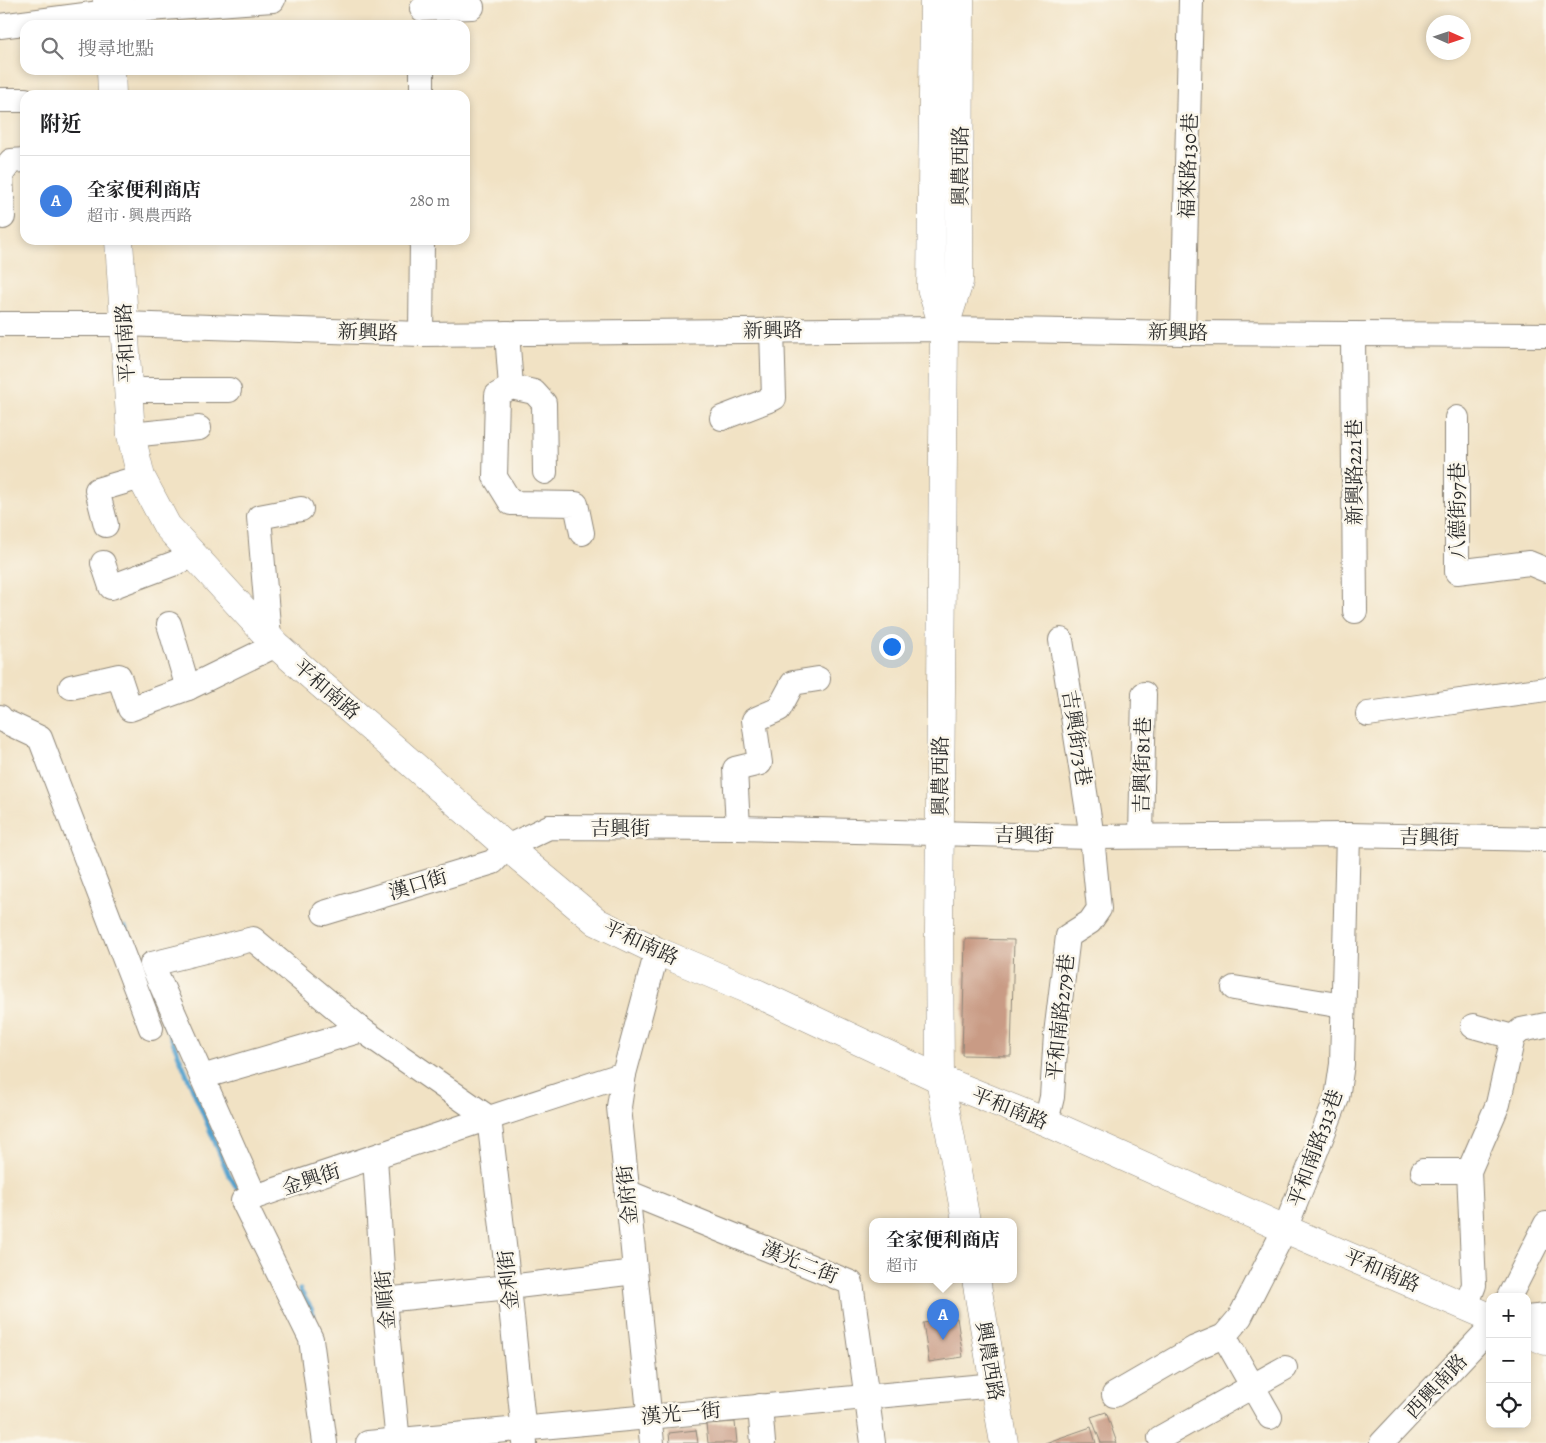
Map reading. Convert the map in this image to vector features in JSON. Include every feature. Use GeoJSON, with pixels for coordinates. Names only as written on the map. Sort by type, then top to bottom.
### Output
{"type":"FeatureCollection","features":[{"type":"Feature","properties":{"kind":"main road","name":"興農西路"},"geometry":{"type":"LineString","coordinates":[[934,0],[931,288],[944,329]]}},
{"type":"Feature","properties":{"kind":"main road","name":"興農西路"},"geometry":{"type":"LineString","coordinates":[[960,0],[959,282],[944,329],[940,1080],[965,1218]]}},
{"type":"Feature","properties":{"kind":"main road"},"geometry":{"type":"LineString","coordinates":[[111,75],[112,90]]}},
{"type":"Feature","properties":{"kind":"main road","name":"平和南路"},"geometry":{"type":"LineString","coordinates":[[119,245],[131,435],[141,477],[167,526],[273,641],[507,847],[597,922],[657,951],[752,991],[940,1080],[1046,1122],[1285,1229],[1478,1311]]}},
{"type":"Feature","properties":{"kind":"main road","name":"興農西路"},"geometry":{"type":"LineString","coordinates":[[977,1283],[1004,1443]]}},
{"type":"Feature","properties":{"kind":"main road"},"geometry":{"type":"LineString","coordinates":[[1531,1335],[1546,1341]]}},
{"type":"Feature","properties":{"kind":"street"},"geometry":{"type":"LineString","coordinates":[[46,20],[108,12],[274,0]]}},
{"type":"Feature","properties":{"kind":"street","name":"福來路130巷"},"geometry":{"type":"LineString","coordinates":[[1183,333],[1191,0]]}},
{"type":"Feature","properties":{"kind":"street"},"geometry":{"type":"LineString","coordinates":[[422,11],[472,7]]}},
{"type":"Feature","properties":{"kind":"street"},"geometry":{"type":"LineString","coordinates":[[0,26],[20,23]]}},
{"type":"Feature","properties":{"kind":"street"},"geometry":{"type":"LineString","coordinates":[[422,75],[422,90]]}},
{"type":"Feature","properties":{"kind":"street"},"geometry":{"type":"LineString","coordinates":[[0,100],[20,100]]}},
{"type":"Feature","properties":{"kind":"street"},"geometry":{"type":"LineString","coordinates":[[2,216],[0,175],[11,161],[20,160]]}},
{"type":"Feature","properties":{"kind":"street"},"geometry":{"type":"LineString","coordinates":[[421,334],[422,245]]}},
{"type":"Feature","properties":{"kind":"street","name":"新興路"},"geometry":{"type":"LineString","coordinates":[[0,324],[124,324],[421,334],[944,329],[1183,333],[1546,335]]}},
{"type":"Feature","properties":{"kind":"street"},"geometry":{"type":"LineString","coordinates":[[722,418],[774,398],[772,330]]}},
{"type":"Feature","properties":{"kind":"street"},"geometry":{"type":"LineString","coordinates":[[507,333],[511,387]]}},
{"type":"Feature","properties":{"kind":"street","name":"新興路221巷"},"geometry":{"type":"LineString","coordinates":[[1353,334],[1355,611]]}},
{"type":"Feature","properties":{"kind":"street"},"geometry":{"type":"LineString","coordinates":[[545,472],[544,403],[534,392],[511,387],[497,395],[495,477],[511,503],[576,504],[582,532]]}},
{"type":"Feature","properties":{"kind":"street"},"geometry":{"type":"LineString","coordinates":[[128,390],[229,390]]}},
{"type":"Feature","properties":{"kind":"street","name":"八德街97巷"},"geometry":{"type":"LineString","coordinates":[[1457,418],[1457,572],[1529,563],[1546,570]]}},
{"type":"Feature","properties":{"kind":"street"},"geometry":{"type":"LineString","coordinates":[[131,435],[199,428]]}},
{"type":"Feature","properties":{"kind":"street"},"geometry":{"type":"LineString","coordinates":[[106,525],[97,490],[141,477]]}},
{"type":"Feature","properties":{"kind":"street"},"geometry":{"type":"LineString","coordinates":[[71,687],[119,676],[130,709],[188,688],[273,641],[259,517],[301,509]]}},
{"type":"Feature","properties":{"kind":"street"},"geometry":{"type":"LineString","coordinates":[[103,563],[110,587],[194,556]]}},
{"type":"Feature","properties":{"kind":"street"},"geometry":{"type":"LineString","coordinates":[[169,624],[188,688]]}},
{"type":"Feature","properties":{"kind":"street","name":"吉興街73巷"},"geometry":{"type":"LineString","coordinates":[[1061,640],[1092,836]]}},
{"type":"Feature","properties":{"kind":"street"},"geometry":{"type":"LineString","coordinates":[[738,828],[735,769],[760,763],[754,720],[779,708],[794,683],[818,679]]}},
{"type":"Feature","properties":{"kind":"street"},"geometry":{"type":"LineString","coordinates":[[1368,714],[1546,689]]}},
{"type":"Feature","properties":{"kind":"street","name":"吉興街81巷"},"geometry":{"type":"LineString","coordinates":[[1141,836],[1144,694]]}},
{"type":"Feature","properties":{"kind":"street"},"geometry":{"type":"LineString","coordinates":[[0,717],[2,720],[40,738],[151,1028]]}},
{"type":"Feature","properties":{"kind":"street","name":"吉興街"},"geometry":{"type":"LineString","coordinates":[[507,847],[549,827],[738,828],[1092,836],[1348,835],[1546,839]]}},
{"type":"Feature","properties":{"kind":"street","name":"平和南路313巷"},"geometry":{"type":"LineString","coordinates":[[1224,1336],[1240,1317],[1285,1229],[1337,1098],[1342,1064],[1348,835]]}},
{"type":"Feature","properties":{"kind":"street","name":"平和南路279巷"},"geometry":{"type":"LineString","coordinates":[[1046,1122],[1052,1097],[1056,1034],[1068,936],[1090,922],[1099,909],[1092,836]]}},
{"type":"Feature","properties":{"kind":"street","name":"漢口街"},"geometry":{"type":"LineString","coordinates":[[324,913],[493,862],[507,847]]}},
{"type":"Feature","properties":{"kind":"street"},"geometry":{"type":"LineString","coordinates":[[256,1197],[152,964],[253,939],[362,1030],[489,1118]]}},
{"type":"Feature","properties":{"kind":"street","name":"金府街"},"geometry":{"type":"LineString","coordinates":[[652,1443],[619,1107],[624,1074],[657,951]]}},
{"type":"Feature","properties":{"kind":"street"},"geometry":{"type":"LineString","coordinates":[[1234,988],[1343,1006]]}},
{"type":"Feature","properties":{"kind":"street"},"geometry":{"type":"LineString","coordinates":[[1478,1311],[1474,1285],[1469,1171],[1498,1104],[1513,1037],[1521,1030],[1546,1025]]}},
{"type":"Feature","properties":{"kind":"street"},"geometry":{"type":"LineString","coordinates":[[1473,1026],[1513,1037]]}},
{"type":"Feature","properties":{"kind":"street"},"geometry":{"type":"LineString","coordinates":[[202,1077],[362,1030]]}},
{"type":"Feature","properties":{"kind":"street","name":"金興街"},"geometry":{"type":"LineString","coordinates":[[325,1443],[312,1339],[243,1201],[624,1074]]}},
{"type":"Feature","properties":{"kind":"street","name":"金利街"},"geometry":{"type":"LineString","coordinates":[[489,1118],[524,1436]]}},
{"type":"Feature","properties":{"kind":"street","name":"金順街"},"geometry":{"type":"LineString","coordinates":[[375,1157],[384,1300],[398,1442]]}},
{"type":"Feature","properties":{"kind":"street"},"geometry":{"type":"LineString","coordinates":[[1423,1171],[1469,1171]]}},
{"type":"Feature","properties":{"kind":"street","name":"漢光二街"},"geometry":{"type":"LineString","coordinates":[[627,1192],[851,1283],[872,1443]]}},
{"type":"Feature","properties":{"kind":"street"},"geometry":{"type":"LineString","coordinates":[[1511,1293],[1546,1224]]}},
{"type":"Feature","properties":{"kind":"street"},"geometry":{"type":"LineString","coordinates":[[384,1300],[635,1272]]}},
{"type":"Feature","properties":{"kind":"street"},"geometry":{"type":"LineString","coordinates":[[1531,1318],[1546,1316]]}},
{"type":"Feature","properties":{"kind":"street","name":"西興南路"},"geometry":{"type":"LineString","coordinates":[[1382,1443],[1486,1332]]}},
{"type":"Feature","properties":{"kind":"street"},"geometry":{"type":"LineString","coordinates":[[1114,1395],[1195,1348],[1224,1336],[1270,1417]]}},
{"type":"Feature","properties":{"kind":"street"},"geometry":{"type":"LineString","coordinates":[[1160,1438],[1286,1368]]}},
{"type":"Feature","properties":{"kind":"street","name":"漢光一街"},"geometry":{"type":"LineString","coordinates":[[368,1443],[524,1436],[649,1416],[995,1385]]}},
{"type":"Feature","properties":{"kind":"street"},"geometry":{"type":"LineString","coordinates":[[760,1406],[763,1443]]}},
{"type":"Feature","properties":{"kind":"building"},"geometry":{"type":"Polygon","coordinates":[[[965,939],[1014,940],[1011,1056],[962,1055],[965,939]]]}},
{"type":"Feature","properties":{"kind":"building"},"geometry":{"type":"Polygon","coordinates":[[[957,1318],[963,1357],[929,1362],[923,1323],[957,1318]]]}},
{"type":"Feature","properties":{"kind":"building"},"geometry":{"type":"Polygon","coordinates":[[[1106,1412],[1117,1443],[1101,1443],[1091,1417],[1106,1412]]]}},
{"type":"Feature","properties":{"kind":"building"},"geometry":{"type":"Polygon","coordinates":[[[735,1422],[737,1443],[708,1443],[706,1424],[735,1422]]]}},
{"type":"Feature","properties":{"kind":"building"},"geometry":{"type":"Polygon","coordinates":[[[1091,1427],[1096,1443],[1045,1443],[1091,1427]]]}},
{"type":"Feature","properties":{"kind":"building"},"geometry":{"type":"Polygon","coordinates":[[[696,1430],[698,1443],[670,1443],[669,1433],[696,1430]]]}},
{"type":"Feature","properties":{"kind":"waterway"},"geometry":{"type":"LineString","coordinates":[[125,927],[143,970]]}},
{"type":"Feature","properties":{"kind":"waterway"},"geometry":{"type":"LineString","coordinates":[[164,1020],[228,1173],[237,1188]]}},
{"type":"Feature","properties":{"kind":"waterway"},"geometry":{"type":"LineString","coordinates":[[300,1290],[312,1310],[313,1321]]}},
{"type":"Feature","properties":{"kind":"place","name":"全家便利商店"},"geometry":{"type":"Point","coordinates":[943,1340]}}]}
